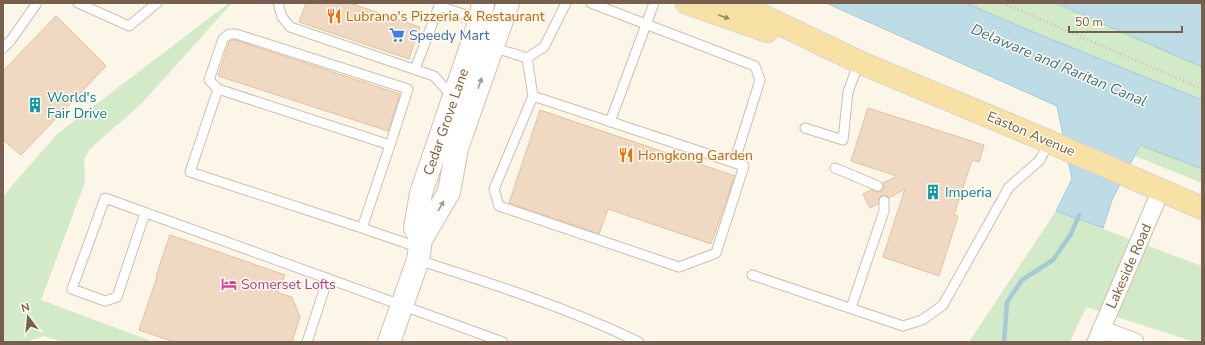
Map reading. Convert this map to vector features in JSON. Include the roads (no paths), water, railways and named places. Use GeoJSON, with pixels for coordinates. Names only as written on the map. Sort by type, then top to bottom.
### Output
{"type":"FeatureCollection","features":[{"type":"Feature","properties":{"kind":"main road","name":"Cedar Grove Lane"},"geometry":{"type":"LineString","coordinates":[[389,342],[420,249],[449,192],[457,148],[508,3]]}},
{"type":"Feature","properties":{"kind":"main road","name":"Easton Avenue"},"geometry":{"type":"LineString","coordinates":[[687,3],[859,62]]}},
{"type":"Feature","properties":{"kind":"main road","name":"Easton Avenue"},"geometry":{"type":"LineString","coordinates":[[736,3],[859,62],[1202,208]]}},
{"type":"Feature","properties":{"kind":"main road","name":"Cedar Grove Lane"},"geometry":{"type":"LineString","coordinates":[[420,249],[415,228],[421,193],[482,12]]}},
{"type":"Feature","properties":{"kind":"street","name":"Lakeside Road"},"geometry":{"type":"LineString","coordinates":[[1099,336],[1161,190]]}},
{"type":"Feature","properties":{"kind":"street"},"geometry":{"type":"LineString","coordinates":[[1099,336],[1135,342]]}},
{"type":"Feature","properties":{"kind":"lane"},"geometry":{"type":"LineString","coordinates":[[3,48],[11,40],[37,3]]}},
{"type":"Feature","properties":{"kind":"lane"},"geometry":{"type":"LineString","coordinates":[[78,3],[130,26],[157,3]]}},
{"type":"Feature","properties":{"kind":"lane"},"geometry":{"type":"LineString","coordinates":[[278,3],[282,17],[290,27],[434,76],[454,97]]}},
{"type":"Feature","properties":{"kind":"lane"},"geometry":{"type":"LineString","coordinates":[[527,58],[544,46],[566,3]]}},
{"type":"Feature","properties":{"kind":"lane"},"geometry":{"type":"LineString","coordinates":[[591,3],[755,66],[760,80],[734,163]]}},
{"type":"Feature","properties":{"kind":"lane"},"geometry":{"type":"LineString","coordinates":[[610,122],[654,3]]}},
{"type":"Feature","properties":{"kind":"lane"},"geometry":{"type":"LineString","coordinates":[[415,69],[438,5],[482,12]]}},
{"type":"Feature","properties":{"kind":"lane"},"geometry":{"type":"LineString","coordinates":[[362,228],[390,145],[408,89],[236,34],[229,34],[223,39],[209,80],[218,89],[390,145]]}},
{"type":"Feature","properties":{"kind":"lane"},"geometry":{"type":"LineString","coordinates":[[492,47],[527,58]]}},
{"type":"Feature","properties":{"kind":"lane"},"geometry":{"type":"LineString","coordinates":[[527,58],[532,96],[494,189],[499,206],[678,267],[716,253],[744,166],[532,96]]}},
{"type":"Feature","properties":{"kind":"lane"},"geometry":{"type":"LineString","coordinates":[[805,128],[843,140],[848,92],[859,62]]}},
{"type":"Feature","properties":{"kind":"lane"},"geometry":{"type":"LineString","coordinates":[[218,89],[190,172],[362,228],[420,249],[544,302],[603,324],[639,342]]}},
{"type":"Feature","properties":{"kind":"lane"},"geometry":{"type":"LineString","coordinates":[[752,275],[903,326],[922,320],[943,305],[1009,187],[1038,161],[1050,142]]}},
{"type":"Feature","properties":{"kind":"lane"},"geometry":{"type":"LineString","coordinates":[[835,168],[878,186]]}},
{"type":"Feature","properties":{"kind":"lane"},"geometry":{"type":"LineString","coordinates":[[145,213],[117,297],[105,301],[72,289],[105,198],[328,278],[486,339],[503,342]]}},
{"type":"Feature","properties":{"kind":"lane"},"geometry":{"type":"LineString","coordinates":[[851,308],[884,211],[884,201]]}},
{"type":"Feature","properties":{"kind":"lane"},"geometry":{"type":"LineString","coordinates":[[307,342],[328,278]]}},
{"type":"Feature","properties":{"kind":"water","name":"Delaware and Raritan Canal"},"geometry":{"type":"Polygon","coordinates":[[[826,3],[966,3],[1021,27],[1202,100],[1202,169],[1140,145],[1112,200],[1103,228],[1056,211],[1072,179],[1057,106],[826,3]]]}},
{"type":"Feature","properties":{"kind":"water"},"geometry":{"type":"Polygon","coordinates":[[[1055,3],[1202,3],[1202,67],[1055,3]]]}},
{"type":"Feature","properties":{"kind":"waterway"},"geometry":{"type":"LineString","coordinates":[[1004,342],[1007,302],[1022,280],[1053,260],[1071,234],[1079,215]]}},
{"type":"Feature","properties":{"kind":"place","name":"Lubrano's Pizzeria & Restaurant"},"geometry":{"type":"Point","coordinates":[334,16]}},
{"type":"Feature","properties":{"kind":"place","name":"Speedy Mart"},"geometry":{"type":"Point","coordinates":[397,35]}},
{"type":"Feature","properties":{"kind":"place","name":"World's Fair Drive"},"geometry":{"type":"Point","coordinates":[35,105]}},
{"type":"Feature","properties":{"kind":"place","name":"Hongkong Garden"},"geometry":{"type":"Point","coordinates":[626,155]}},
{"type":"Feature","properties":{"kind":"place","name":"Imperia"},"geometry":{"type":"Point","coordinates":[933,192]}},
{"type":"Feature","properties":{"kind":"place","name":"Somerset Lofts"},"geometry":{"type":"Point","coordinates":[229,284]}}]}
